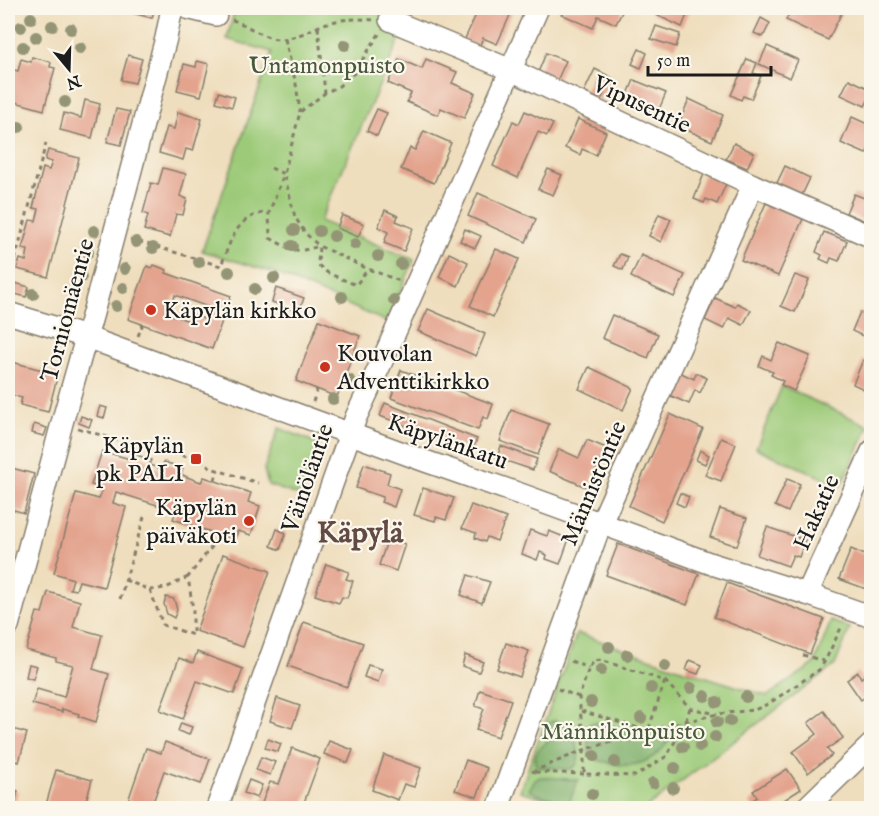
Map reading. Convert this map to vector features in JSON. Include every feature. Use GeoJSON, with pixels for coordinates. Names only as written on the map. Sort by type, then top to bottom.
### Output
{"type":"FeatureCollection","features":[{"type":"Feature","properties":{"kind":"street","name":"Torniomäentie"},"geometry":{"type":"LineString","coordinates":[[8,626],[166,38],[172,8]]}},
{"type":"Feature","properties":{"kind":"street"},"geometry":{"type":"LineString","coordinates":[[188,8],[216,15]]}},
{"type":"Feature","properties":{"kind":"street","name":"Väinöläntie"},"geometry":{"type":"LineString","coordinates":[[217,808],[350,433],[538,8]]}},
{"type":"Feature","properties":{"kind":"street","name":"Vipusentie"},"geometry":{"type":"LineString","coordinates":[[387,21],[511,69],[753,184],[872,237]]}},
{"type":"Feature","properties":{"kind":"street","name":"Männistöntie"},"geometry":{"type":"LineString","coordinates":[[498,808],[522,771],[601,524],[753,184]]}},
{"type":"Feature","properties":{"kind":"street","name":"Käpylänkatu"},"geometry":{"type":"LineString","coordinates":[[8,313],[86,337],[712,564],[807,594],[872,618]]}},
{"type":"Feature","properties":{"kind":"street","name":"Hakatie"},"geometry":{"type":"LineString","coordinates":[[807,594],[872,451]]}},
{"type":"Feature","properties":{"kind":"street"},"geometry":{"type":"LineString","coordinates":[[806,808],[872,744]]}},
{"type":"Feature","properties":{"kind":"path"},"geometry":{"type":"LineString","coordinates":[[216,15],[238,21],[255,32],[275,39],[285,39],[318,27],[355,18],[387,21],[354,73],[300,112]]}},
{"type":"Feature","properties":{"kind":"path"},"geometry":{"type":"LineString","coordinates":[[318,27],[325,93]]}},
{"type":"Feature","properties":{"kind":"path"},"geometry":{"type":"LineString","coordinates":[[285,39],[300,112],[284,174],[269,213],[270,238],[291,250],[304,251],[319,246]]}},
{"type":"Feature","properties":{"kind":"path"},"geometry":{"type":"LineString","coordinates":[[8,286],[46,143]]}},
{"type":"Feature","properties":{"kind":"path"},"geometry":{"type":"LineString","coordinates":[[271,168],[284,174],[296,217],[305,233],[319,246],[368,269],[415,287]]}},
{"type":"Feature","properties":{"kind":"path"},"geometry":{"type":"LineString","coordinates":[[127,239],[221,266],[234,234],[242,224],[248,218],[260,213],[269,213]]}},
{"type":"Feature","properties":{"kind":"path"},"geometry":{"type":"LineString","coordinates":[[319,246],[318,265],[328,273],[356,285],[368,269]]}},
{"type":"Feature","properties":{"kind":"path"},"geometry":{"type":"LineString","coordinates":[[313,404],[317,389]]}},
{"type":"Feature","properties":{"kind":"path"},"geometry":{"type":"LineString","coordinates":[[62,423],[149,450],[162,450],[205,462],[211,468],[258,483]]}},
{"type":"Feature","properties":{"kind":"path"},"geometry":{"type":"LineString","coordinates":[[215,480],[218,470]]}},
{"type":"Feature","properties":{"kind":"path"},"geometry":{"type":"LineString","coordinates":[[120,599],[144,517]]}},
{"type":"Feature","properties":{"kind":"path"},"geometry":{"type":"LineString","coordinates":[[125,580],[150,590],[166,588],[188,577],[218,539]]}},
{"type":"Feature","properties":{"kind":"path"},"geometry":{"type":"LineString","coordinates":[[150,590],[164,625],[193,634],[193,610],[188,577]]}},
{"type":"Feature","properties":{"kind":"path"},"geometry":{"type":"LineString","coordinates":[[522,771],[648,731],[717,714],[754,710],[768,704],[819,670],[849,610]]}},
{"type":"Feature","properties":{"kind":"path"},"geometry":{"type":"LineString","coordinates":[[803,655],[825,661]]}},
{"type":"Feature","properties":{"kind":"path"},"geometry":{"type":"LineString","coordinates":[[584,774],[579,697],[589,668],[594,662],[601,660],[665,681],[690,708],[717,714]]}},
{"type":"Feature","properties":{"kind":"path"},"geometry":{"type":"LineString","coordinates":[[648,731],[665,681]]}},
{"type":"Feature","properties":{"kind":"path"},"geometry":{"type":"LineString","coordinates":[[522,771],[635,776],[667,756],[685,723],[690,708]]}},
{"type":"Feature","properties":{"kind":"path"},"geometry":{"type":"LineString","coordinates":[[581,711],[648,731]]}},
{"type":"Feature","properties":{"kind":"green space","name":"Untamonpuisto"},"geometry":{"type":"Polygon","coordinates":[[[235,8],[387,8],[398,12],[390,31],[401,36],[320,221],[414,260],[387,322],[275,273],[202,251],[272,52],[227,39],[235,8]]]}},
{"type":"Feature","properties":{"kind":"green space"},"geometry":{"type":"Polygon","coordinates":[[[782,386],[869,426],[841,486],[756,448],[782,386]]]}},
{"type":"Feature","properties":{"kind":"green space"},"geometry":{"type":"Polygon","coordinates":[[[279,428],[319,444],[300,496],[268,485],[264,469],[279,428]]]}},
{"type":"Feature","properties":{"kind":"green space","name":"Männikönpuisto"},"geometry":{"type":"Polygon","coordinates":[[[831,621],[850,628],[835,665],[646,808],[576,808],[520,791],[577,633],[767,696],[814,664],[831,621]]]}},
{"type":"Feature","properties":{"kind":"green space"},"geometry":{"type":"Polygon","coordinates":[[[552,721],[565,725],[575,742],[578,761],[570,769],[538,767],[536,764],[536,753],[547,742],[545,732],[547,724],[552,721]]]}},
{"type":"Feature","properties":{"kind":"green space"},"geometry":{"type":"Polygon","coordinates":[[[595,722],[646,736],[666,732],[670,737],[658,753],[646,761],[624,765],[602,761],[589,754],[587,729],[595,722]]]}},
{"type":"Feature","properties":{"kind":"green space"},"geometry":{"type":"Polygon","coordinates":[[[540,777],[578,780],[569,803],[529,790],[535,780],[540,777]]]}},
{"type":"Feature","properties":{"kind":"building"},"geometry":{"type":"Polygon","coordinates":[[[113,8],[155,8],[152,18],[113,8]]]}},
{"type":"Feature","properties":{"kind":"building"},"geometry":{"type":"Polygon","coordinates":[[[479,8],[505,8],[512,11],[497,44],[483,38],[479,47],[464,41],[479,8]]]}},
{"type":"Feature","properties":{"kind":"building"},"geometry":{"type":"Polygon","coordinates":[[[564,8],[624,8],[616,24],[598,16],[593,28],[561,14],[564,8]]]}},
{"type":"Feature","properties":{"kind":"building"},"geometry":{"type":"Polygon","coordinates":[[[654,8],[689,10],[682,27],[652,13],[654,8]]]}},
{"type":"Feature","properties":{"kind":"building"},"geometry":{"type":"Polygon","coordinates":[[[792,8],[844,8],[828,40],[786,20],[792,8]]]}},
{"type":"Feature","properties":{"kind":"building"},"geometry":{"type":"Polygon","coordinates":[[[761,18],[770,23],[763,37],[754,33],[761,18]]]}},
{"type":"Feature","properties":{"kind":"building"},"geometry":{"type":"Polygon","coordinates":[[[656,26],[680,34],[676,47],[651,39],[656,26]]]}},
{"type":"Feature","properties":{"kind":"building"},"geometry":{"type":"Polygon","coordinates":[[[767,46],[798,60],[790,78],[759,64],[767,46]]]}},
{"type":"Feature","properties":{"kind":"building"},"geometry":{"type":"Polygon","coordinates":[[[639,49],[647,53],[641,68],[632,64],[639,49]]]}},
{"type":"Feature","properties":{"kind":"building"},"geometry":{"type":"Polygon","coordinates":[[[546,53],[566,61],[556,83],[537,75],[546,53]]]}},
{"type":"Feature","properties":{"kind":"building"},"geometry":{"type":"Polygon","coordinates":[[[128,55],[142,59],[135,83],[121,80],[128,55]]]}},
{"type":"Feature","properties":{"kind":"building"},"geometry":{"type":"Polygon","coordinates":[[[32,57],[51,62],[50,67],[55,68],[44,110],[8,100],[10,69],[18,71],[21,59],[31,62],[32,57]]]}},
{"type":"Feature","properties":{"kind":"building"},"geometry":{"type":"Polygon","coordinates":[[[399,59],[422,69],[426,59],[457,72],[452,83],[475,93],[464,118],[441,108],[438,115],[407,102],[411,93],[388,83],[399,59]]]}},
{"type":"Feature","properties":{"kind":"building"},"geometry":{"type":"Polygon","coordinates":[[[747,59],[757,63],[753,73],[761,76],[751,99],[743,96],[741,100],[731,95],[747,59]]]}},
{"type":"Feature","properties":{"kind":"building"},"geometry":{"type":"Polygon","coordinates":[[[197,61],[209,64],[201,96],[177,90],[184,64],[196,67],[197,61]]]}},
{"type":"Feature","properties":{"kind":"building"},"geometry":{"type":"Polygon","coordinates":[[[595,69],[611,77],[601,100],[584,92],[595,69]]]}},
{"type":"Feature","properties":{"kind":"building"},"geometry":{"type":"Polygon","coordinates":[[[849,79],[872,90],[865,106],[841,95],[849,79]]]}},
{"type":"Feature","properties":{"kind":"building"},"geometry":{"type":"Polygon","coordinates":[[[634,80],[666,93],[657,114],[625,101],[634,80]]]}},
{"type":"Feature","properties":{"kind":"building"},"geometry":{"type":"Polygon","coordinates":[[[219,92],[235,97],[232,107],[216,102],[219,92]]]}},
{"type":"Feature","properties":{"kind":"building"},"geometry":{"type":"Polygon","coordinates":[[[689,99],[723,115],[712,141],[678,126],[689,99]]]}},
{"type":"Feature","properties":{"kind":"building"},"geometry":{"type":"Polygon","coordinates":[[[85,100],[100,104],[92,138],[60,130],[64,113],[81,118],[85,100]]]}},
{"type":"Feature","properties":{"kind":"building"},"geometry":{"type":"Polygon","coordinates":[[[116,109],[130,112],[121,145],[107,142],[116,109]]]}},
{"type":"Feature","properties":{"kind":"building"},"geometry":{"type":"Polygon","coordinates":[[[377,109],[387,113],[377,136],[367,131],[377,109]]]}},
{"type":"Feature","properties":{"kind":"building"},"geometry":{"type":"Polygon","coordinates":[[[525,111],[553,124],[547,136],[538,132],[518,178],[493,166],[513,121],[519,124],[525,111]]]}},
{"type":"Feature","properties":{"kind":"building"},"geometry":{"type":"Polygon","coordinates":[[[178,112],[202,119],[193,151],[186,149],[183,160],[159,153],[167,127],[174,129],[178,112]]]}},
{"type":"Feature","properties":{"kind":"building"},"geometry":{"type":"Polygon","coordinates":[[[852,117],[872,126],[872,142],[866,154],[841,143],[852,117]]]}},
{"type":"Feature","properties":{"kind":"building"},"geometry":{"type":"Polygon","coordinates":[[[578,119],[606,132],[596,155],[582,149],[580,155],[565,148],[578,119]]]}},
{"type":"Feature","properties":{"kind":"building"},"geometry":{"type":"Polygon","coordinates":[[[424,131],[451,143],[434,183],[401,169],[410,148],[415,150],[424,131]]]}},
{"type":"Feature","properties":{"kind":"building"},"geometry":{"type":"Polygon","coordinates":[[[734,143],[754,153],[747,168],[726,159],[734,143]]]}},
{"type":"Feature","properties":{"kind":"building"},"geometry":{"type":"Polygon","coordinates":[[[48,150],[79,158],[48,277],[17,269],[20,259],[26,261],[28,250],[22,249],[30,220],[36,221],[39,209],[33,208],[43,168],[49,170],[52,162],[45,160],[48,150]]]}},
{"type":"Feature","properties":{"kind":"building"},"geometry":{"type":"Polygon","coordinates":[[[785,166],[810,178],[802,195],[777,183],[785,166]]]}},
{"type":"Feature","properties":{"kind":"building"},"geometry":{"type":"Polygon","coordinates":[[[163,168],[186,174],[180,196],[187,199],[183,215],[176,214],[170,237],[144,230],[148,215],[143,213],[151,183],[158,185],[163,168]]]}},
{"type":"Feature","properties":{"kind":"building"},"geometry":{"type":"Polygon","coordinates":[[[548,169],[562,175],[553,195],[538,189],[548,169]]]}},
{"type":"Feature","properties":{"kind":"building"},"geometry":{"type":"Polygon","coordinates":[[[704,174],[726,184],[717,204],[706,199],[704,203],[694,199],[704,174]]]}},
{"type":"Feature","properties":{"kind":"building"},"geometry":{"type":"Polygon","coordinates":[[[478,193],[536,219],[526,242],[468,216],[478,193]]]}},
{"type":"Feature","properties":{"kind":"building"},"geometry":{"type":"Polygon","coordinates":[[[854,194],[872,201],[872,224],[846,213],[854,194]]]}},
{"type":"Feature","properties":{"kind":"building"},"geometry":{"type":"Polygon","coordinates":[[[766,203],[803,219],[778,276],[741,260],[766,203]]]}},
{"type":"Feature","properties":{"kind":"building"},"geometry":{"type":"Polygon","coordinates":[[[385,210],[398,216],[396,221],[413,228],[404,251],[384,243],[388,232],[378,227],[385,210]]]}},
{"type":"Feature","properties":{"kind":"building"},"geometry":{"type":"Polygon","coordinates":[[[659,214],[671,219],[661,242],[649,236],[659,214]]]}},
{"type":"Feature","properties":{"kind":"building"},"geometry":{"type":"Polygon","coordinates":[[[342,215],[364,224],[358,237],[337,228],[342,215]]]}},
{"type":"Feature","properties":{"kind":"building"},"geometry":{"type":"Polygon","coordinates":[[[465,229],[481,236],[475,248],[460,241],[465,229]]]}},
{"type":"Feature","properties":{"kind":"building"},"geometry":{"type":"Polygon","coordinates":[[[824,232],[847,241],[839,261],[831,258],[829,263],[820,259],[822,255],[816,252],[824,232]]]}},
{"type":"Feature","properties":{"kind":"building"},"geometry":{"type":"Polygon","coordinates":[[[496,249],[519,259],[493,317],[470,306],[496,249]]]}},
{"type":"Feature","properties":{"kind":"building"},"geometry":{"type":"Polygon","coordinates":[[[449,253],[468,262],[458,286],[439,277],[449,253]]]}},
{"type":"Feature","properties":{"kind":"building"},"geometry":{"type":"Polygon","coordinates":[[[620,254],[628,257],[623,270],[614,266],[620,254]]]}},
{"type":"Feature","properties":{"kind":"building"},"geometry":{"type":"Polygon","coordinates":[[[641,255],[685,275],[674,297],[631,277],[641,255]]]}},
{"type":"Feature","properties":{"kind":"building","name":"Käpylän kirkko"},"geometry":{"type":"Polygon","coordinates":[[[154,265],[167,270],[166,273],[231,296],[212,349],[128,319],[147,266],[152,268],[154,265]],[[175,295],[169,314],[192,322],[194,315],[204,319],[208,307],[175,295]]]}},
{"type":"Feature","properties":{"kind":"building"},"geometry":{"type":"Polygon","coordinates":[[[795,275],[809,280],[795,312],[781,306],[795,275]]]}},
{"type":"Feature","properties":{"kind":"building"},"geometry":{"type":"Polygon","coordinates":[[[15,283],[29,287],[26,297],[12,293],[15,283]]]}},
{"type":"Feature","properties":{"kind":"building"},"geometry":{"type":"Polygon","coordinates":[[[276,288],[304,298],[299,312],[272,302],[276,288]]]}},
{"type":"Feature","properties":{"kind":"building"},"geometry":{"type":"Polygon","coordinates":[[[715,298],[735,307],[737,303],[751,310],[743,325],[729,318],[724,329],[705,320],[715,298]]]}},
{"type":"Feature","properties":{"kind":"building"},"geometry":{"type":"Polygon","coordinates":[[[428,309],[485,334],[476,356],[418,331],[428,309]]]}},
{"type":"Feature","properties":{"kind":"building"},"geometry":{"type":"Polygon","coordinates":[[[860,312],[872,317],[872,328],[867,338],[852,331],[860,312]]]}},
{"type":"Feature","properties":{"kind":"building"},"geometry":{"type":"Polygon","coordinates":[[[612,315],[658,334],[648,358],[602,338],[612,315]]]}},
{"type":"Feature","properties":{"kind":"building","name":"Kouvolan Adventtikirkko"},"geometry":{"type":"Polygon","coordinates":[[[319,320],[360,336],[337,397],[296,381],[319,320]]]}},
{"type":"Feature","properties":{"kind":"building"},"geometry":{"type":"Polygon","coordinates":[[[779,343],[810,356],[794,391],[781,385],[783,381],[771,375],[773,372],[759,366],[763,356],[771,360],[779,343]]]}},
{"type":"Feature","properties":{"kind":"building"},"geometry":{"type":"Polygon","coordinates":[[[863,360],[872,364],[870,392],[853,384],[863,360]]]}},
{"type":"Feature","properties":{"kind":"building"},"geometry":{"type":"Polygon","coordinates":[[[8,361],[58,374],[48,412],[20,405],[22,398],[8,394],[8,361]]]}},
{"type":"Feature","properties":{"kind":"building"},"geometry":{"type":"Polygon","coordinates":[[[589,367],[633,388],[623,410],[579,389],[589,367]]]}},
{"type":"Feature","properties":{"kind":"building"},"geometry":{"type":"Polygon","coordinates":[[[401,370],[493,404],[488,419],[483,417],[478,430],[391,398],[401,370]]]}},
{"type":"Feature","properties":{"kind":"building"},"geometry":{"type":"Polygon","coordinates":[[[679,372],[694,379],[696,373],[707,378],[700,393],[695,390],[689,404],[669,395],[679,372]]]}},
{"type":"Feature","properties":{"kind":"building"},"geometry":{"type":"Polygon","coordinates":[[[385,403],[477,439],[472,451],[380,416],[385,403]]]}},
{"type":"Feature","properties":{"kind":"building"},"geometry":{"type":"Polygon","coordinates":[[[100,406],[107,408],[104,418],[97,416],[100,406]]]}},
{"type":"Feature","properties":{"kind":"building"},"geometry":{"type":"Polygon","coordinates":[[[511,410],[549,424],[538,455],[500,441],[511,410]]]}},
{"type":"Feature","properties":{"kind":"building"},"geometry":{"type":"Polygon","coordinates":[[[670,414],[703,429],[662,521],[629,506],[670,414]]]}},
{"type":"Feature","properties":{"kind":"building"},"geometry":{"type":"Polygon","coordinates":[[[81,416],[92,420],[89,427],[79,423],[81,416]]]}},
{"type":"Feature","properties":{"kind":"building"},"geometry":{"type":"Polygon","coordinates":[[[34,424],[47,428],[44,436],[32,433],[34,424]]]}},
{"type":"Feature","properties":{"kind":"building"},"geometry":{"type":"Polygon","coordinates":[[[721,438],[736,444],[721,481],[705,475],[721,438]]]}},
{"type":"Feature","properties":{"kind":"building"},"geometry":{"type":"Polygon","coordinates":[[[587,440],[606,448],[588,488],[549,471],[559,449],[579,458],[587,440]]]}},
{"type":"Feature","properties":{"kind":"building"},"geometry":{"type":"Polygon","coordinates":[[[501,446],[537,459],[533,470],[497,458],[501,446]]]}},
{"type":"Feature","properties":{"kind":"building"},"geometry":{"type":"Polygon","coordinates":[[[700,450],[709,455],[705,464],[696,460],[700,450]]]}},
{"type":"Feature","properties":{"kind":"building"},"geometry":{"type":"Polygon","coordinates":[[[102,451],[130,459],[131,453],[151,460],[149,465],[162,469],[164,462],[183,468],[181,474],[201,482],[204,477],[251,493],[248,502],[260,506],[251,535],[238,531],[234,540],[173,519],[176,511],[116,492],[113,503],[126,507],[104,587],[79,581],[76,590],[70,589],[73,579],[54,573],[76,493],[99,499],[102,488],[91,485],[102,451]]]}},
{"type":"Feature","properties":{"kind":"building"},"geometry":{"type":"Polygon","coordinates":[[[364,464],[390,473],[387,484],[400,489],[394,507],[381,502],[383,497],[356,488],[364,464]]]}},
{"type":"Feature","properties":{"kind":"building"},"geometry":{"type":"Polygon","coordinates":[[[8,467],[34,474],[24,513],[8,508],[8,467]]]}},
{"type":"Feature","properties":{"kind":"building"},"geometry":{"type":"Polygon","coordinates":[[[787,479],[800,484],[788,512],[775,506],[787,479]]]}},
{"type":"Feature","properties":{"kind":"building"},"geometry":{"type":"Polygon","coordinates":[[[423,488],[454,498],[446,520],[436,517],[435,521],[414,515],[423,488]]]}},
{"type":"Feature","properties":{"kind":"building"},"geometry":{"type":"Polygon","coordinates":[[[680,493],[689,497],[685,507],[676,503],[680,493]]]}},
{"type":"Feature","properties":{"kind":"building"},"geometry":{"type":"Polygon","coordinates":[[[471,505],[506,518],[497,541],[487,537],[485,542],[475,538],[476,533],[462,528],[471,505]]]}},
{"type":"Feature","properties":{"kind":"building"},"geometry":{"type":"Polygon","coordinates":[[[720,509],[747,518],[737,546],[710,537],[720,509]]]}},
{"type":"Feature","properties":{"kind":"building"},"geometry":{"type":"Polygon","coordinates":[[[767,527],[805,540],[799,557],[793,555],[788,566],[757,555],[767,527]]]}},
{"type":"Feature","properties":{"kind":"building"},"geometry":{"type":"Polygon","coordinates":[[[277,529],[286,533],[280,550],[271,546],[277,529]]]}},
{"type":"Feature","properties":{"kind":"building"},"geometry":{"type":"Polygon","coordinates":[[[530,530],[547,536],[549,531],[569,539],[560,564],[546,559],[547,555],[540,552],[537,560],[522,554],[530,530]]]}},
{"type":"Feature","properties":{"kind":"building"},"geometry":{"type":"Polygon","coordinates":[[[388,538],[405,544],[396,571],[379,565],[388,538]]]}},
{"type":"Feature","properties":{"kind":"building"},"geometry":{"type":"Polygon","coordinates":[[[618,544],[699,574],[687,605],[606,575],[618,544]]]}},
{"type":"Feature","properties":{"kind":"building"},"geometry":{"type":"Polygon","coordinates":[[[851,549],[872,558],[872,583],[869,590],[839,579],[851,549]]]}},
{"type":"Feature","properties":{"kind":"building"},"geometry":{"type":"Polygon","coordinates":[[[223,554],[270,571],[243,647],[196,631],[223,554]]]}},
{"type":"Feature","properties":{"kind":"building"},"geometry":{"type":"Polygon","coordinates":[[[326,564],[349,572],[346,579],[353,581],[347,598],[342,597],[339,603],[315,595],[326,564]]]}},
{"type":"Feature","properties":{"kind":"building"},"geometry":{"type":"Polygon","coordinates":[[[468,575],[490,582],[482,603],[461,595],[468,575]]]}},
{"type":"Feature","properties":{"kind":"building"},"geometry":{"type":"Polygon","coordinates":[[[727,583],[824,619],[810,654],[714,617],[727,583]]]}},
{"type":"Feature","properties":{"kind":"building"},"geometry":{"type":"Polygon","coordinates":[[[48,592],[80,601],[73,627],[102,635],[93,669],[109,674],[96,722],[62,709],[62,712],[32,704],[37,689],[64,697],[73,665],[26,650],[37,612],[42,613],[48,592]]]}},
{"type":"Feature","properties":{"kind":"building"},"geometry":{"type":"Polygon","coordinates":[[[166,597],[174,599],[177,610],[174,618],[167,614],[164,604],[166,597]]]}},
{"type":"Feature","properties":{"kind":"building"},"geometry":{"type":"Polygon","coordinates":[[[304,622],[363,643],[347,687],[288,666],[304,622]]]}},
{"type":"Feature","properties":{"kind":"building"},"geometry":{"type":"Polygon","coordinates":[[[506,643],[529,651],[520,677],[497,669],[506,643]]]}},
{"type":"Feature","properties":{"kind":"building"},"geometry":{"type":"Polygon","coordinates":[[[197,652],[243,669],[234,694],[197,681],[183,719],[160,710],[179,658],[193,663],[197,652]]]}},
{"type":"Feature","properties":{"kind":"building"},"geometry":{"type":"Polygon","coordinates":[[[465,655],[483,662],[479,672],[462,666],[465,655]]]}},
{"type":"Feature","properties":{"kind":"building"},"geometry":{"type":"Polygon","coordinates":[[[690,660],[702,665],[698,674],[686,670],[690,660]]]}},
{"type":"Feature","properties":{"kind":"building"},"geometry":{"type":"Polygon","coordinates":[[[29,664],[37,666],[33,679],[26,677],[29,664]]]}},
{"type":"Feature","properties":{"kind":"building"},"geometry":{"type":"Polygon","coordinates":[[[368,665],[382,669],[378,682],[364,677],[368,665]]]}},
{"type":"Feature","properties":{"kind":"building"},"geometry":{"type":"Polygon","coordinates":[[[872,670],[872,697],[869,694],[861,700],[847,680],[858,672],[861,678],[872,670]]]}},
{"type":"Feature","properties":{"kind":"building"},"geometry":{"type":"Polygon","coordinates":[[[480,690],[511,700],[498,737],[476,730],[484,709],[475,706],[480,690]]]}},
{"type":"Feature","properties":{"kind":"building"},"geometry":{"type":"Polygon","coordinates":[[[277,698],[300,706],[292,728],[270,721],[277,698]]]}},
{"type":"Feature","properties":{"kind":"building"},"geometry":{"type":"Polygon","coordinates":[[[824,711],[843,738],[827,749],[832,755],[808,773],[793,752],[817,734],[808,723],[824,711]]]}},
{"type":"Feature","properties":{"kind":"building"},"geometry":{"type":"Polygon","coordinates":[[[181,723],[192,727],[189,735],[178,731],[181,723]]]}},
{"type":"Feature","properties":{"kind":"building"},"geometry":{"type":"Polygon","coordinates":[[[9,728],[27,733],[19,762],[8,759],[9,728]]]}},
{"type":"Feature","properties":{"kind":"building"},"geometry":{"type":"Polygon","coordinates":[[[268,739],[281,744],[278,752],[265,748],[268,739]]]}},
{"type":"Feature","properties":{"kind":"building"},"geometry":{"type":"Polygon","coordinates":[[[329,741],[353,750],[348,763],[324,754],[329,741]]]}},
{"type":"Feature","properties":{"kind":"building"},"geometry":{"type":"Polygon","coordinates":[[[165,742],[210,759],[201,784],[164,771],[151,808],[128,801],[146,748],[161,753],[165,742]]]}},
{"type":"Feature","properties":{"kind":"building"},"geometry":{"type":"Polygon","coordinates":[[[292,748],[320,759],[302,808],[260,808],[270,782],[279,784],[292,748]]]}},
{"type":"Feature","properties":{"kind":"building"},"geometry":{"type":"Polygon","coordinates":[[[384,755],[421,768],[414,787],[404,784],[398,800],[372,790],[384,755]]]}},
{"type":"Feature","properties":{"kind":"building"},"geometry":{"type":"Polygon","coordinates":[[[261,757],[275,762],[270,775],[256,770],[261,757]]]}},
{"type":"Feature","properties":{"kind":"building"},"geometry":{"type":"Polygon","coordinates":[[[466,760],[487,768],[477,797],[455,790],[466,760]]]}},
{"type":"Feature","properties":{"kind":"building"},"geometry":{"type":"Polygon","coordinates":[[[787,769],[801,789],[772,808],[753,808],[749,803],[757,797],[753,791],[787,769]]]}},
{"type":"Feature","properties":{"kind":"building"},"geometry":{"type":"Polygon","coordinates":[[[56,770],[92,780],[84,808],[45,808],[56,770]]]}},
{"type":"Feature","properties":{"kind":"building"},"geometry":{"type":"Polygon","coordinates":[[[249,780],[262,785],[257,798],[244,793],[249,780]]]}},
{"type":"Feature","properties":{"kind":"building"},"geometry":{"type":"Polygon","coordinates":[[[8,787],[18,791],[13,808],[8,808],[8,787]]]}},
{"type":"Feature","properties":{"kind":"place","name":"Käpylän kirkko"},"geometry":{"type":"Point","coordinates":[151,310]}},
{"type":"Feature","properties":{"kind":"place","name":"Kouvolan Adventtikirkko"},"geometry":{"type":"Point","coordinates":[325,367]}},
{"type":"Feature","properties":{"kind":"place","name":"Käpylän pk PALI"},"geometry":{"type":"Point","coordinates":[196,459]}},
{"type":"Feature","properties":{"kind":"place","name":"Käpylän päiväkoti"},"geometry":{"type":"Point","coordinates":[249,521]}},
{"type":"Feature","properties":{"kind":"district","name":"Käpylä"},"geometry":{"type":"Point","coordinates":[360,532]}}]}
